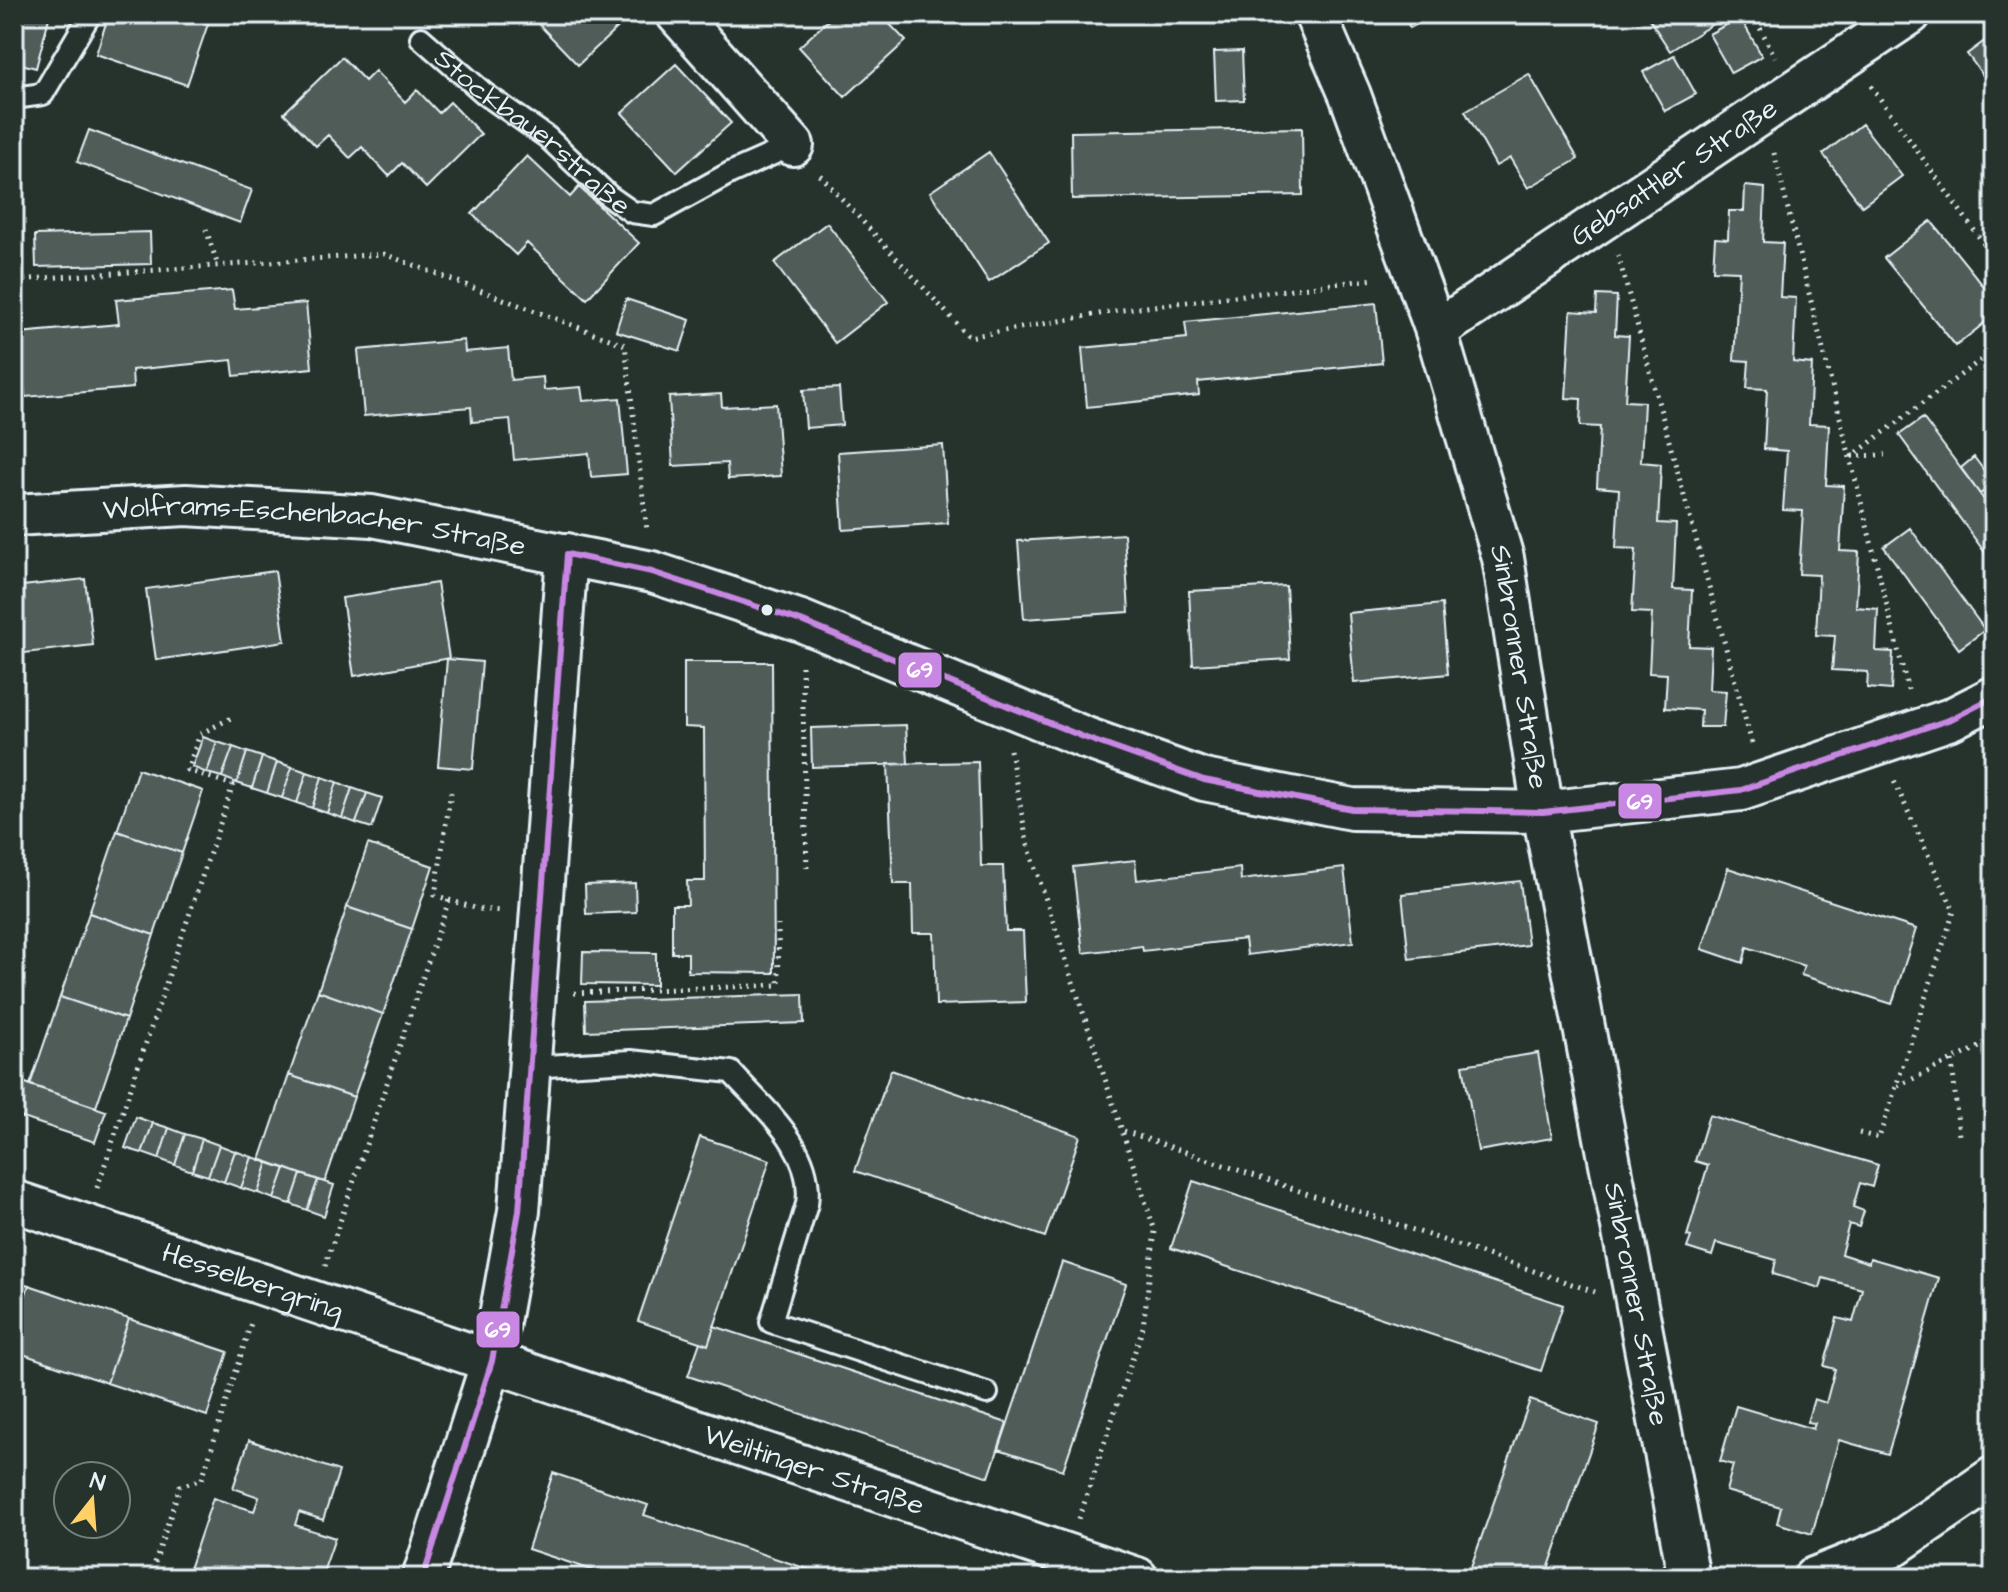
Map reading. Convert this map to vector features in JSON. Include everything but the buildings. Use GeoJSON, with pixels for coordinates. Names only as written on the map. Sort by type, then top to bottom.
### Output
{"type":"FeatureCollection","features":[{"type":"Feature","properties":{"kind":"street"},"geometry":{"type":"LineString","coordinates":[[677,14],[793,145]]}},
{"type":"Feature","properties":{"kind":"street","name":"Sinbronner Straße"},"geometry":{"type":"LineString","coordinates":[[1315,14],[1350,95],[1436,331],[1503,558],[1543,812],[1689,1578]]}},
{"type":"Feature","properties":{"kind":"street","name":"Gebsattler Straße"},"geometry":{"type":"LineString","coordinates":[[1436,331],[1910,14]]}},
{"type":"Feature","properties":{"kind":"street","name":"Wolframs-Eschenbacher Straße"},"geometry":{"type":"LineString","coordinates":[[14,515],[186,505],[372,516],[652,572],[801,621],[1086,738],[1204,780],[1352,809],[1543,812],[1741,790],[1951,719],[1994,697]]}},
{"type":"Feature","properties":{"kind":"street"},"geometry":{"type":"LineString","coordinates":[[423,1578],[492,1361],[519,1211],[567,554]]}},
{"type":"Feature","properties":{"kind":"street","name":"Hesselbergring"},"geometry":{"type":"LineString","coordinates":[[14,1201],[492,1361]]}},
{"type":"Feature","properties":{"kind":"street","name":"Weiltinger Straße"},"geometry":{"type":"LineString","coordinates":[[492,1361],[1137,1578]]}},
{"type":"Feature","properties":{"kind":"street"},"geometry":{"type":"LineString","coordinates":[[1814,1578],[1890,1548],[1994,1477]]}},
{"type":"Feature","properties":{"kind":"lane"},"geometry":{"type":"LineString","coordinates":[[14,98],[43,94],[88,18]]}},
{"type":"Feature","properties":{"kind":"lane","name":"Stockbauerstraße"},"geometry":{"type":"LineString","coordinates":[[421,38],[485,94],[547,137],[609,196],[632,212],[654,215],[730,173],[793,145]]}},
{"type":"Feature","properties":{"kind":"lane"},"geometry":{"type":"LineString","coordinates":[[529,1067],[631,1061],[731,1072],[793,1143],[806,1169],[809,1187],[807,1204],[771,1322],[987,1393]]}},
{"type":"Feature","properties":{"kind":"path"},"geometry":{"type":"LineString","coordinates":[[1850,56],[1994,258]]}},
{"type":"Feature","properties":{"kind":"path"},"geometry":{"type":"LineString","coordinates":[[1764,113],[1918,730]]}},
{"type":"Feature","properties":{"kind":"path"},"geometry":{"type":"LineString","coordinates":[[793,145],[969,337],[1122,310],[1415,273]]}},
{"type":"Feature","properties":{"kind":"path"},"geometry":{"type":"LineString","coordinates":[[1608,217],[1763,782]]}},
{"type":"Feature","properties":{"kind":"path"},"geometry":{"type":"LineString","coordinates":[[206,229],[218,266]]}},
{"type":"Feature","properties":{"kind":"path"},"geometry":{"type":"LineString","coordinates":[[16,280],[384,254],[625,345],[652,572]]}},
{"type":"Feature","properties":{"kind":"path"},"geometry":{"type":"LineString","coordinates":[[1851,457],[1994,350]]}},
{"type":"Feature","properties":{"kind":"path"},"geometry":{"type":"LineString","coordinates":[[1851,457],[1885,455]]}},
{"type":"Feature","properties":{"kind":"path"},"geometry":{"type":"LineString","coordinates":[[801,621],[807,872]]}},
{"type":"Feature","properties":{"kind":"path"},"geometry":{"type":"LineString","coordinates":[[1001,702],[1027,842],[1155,1231],[1143,1327],[1067,1555]]}},
{"type":"Feature","properties":{"kind":"path"},"geometry":{"type":"LineString","coordinates":[[85,1223],[233,785],[187,770],[200,734],[231,718]]}},
{"type":"Feature","properties":{"kind":"path"},"geometry":{"type":"LineString","coordinates":[[1859,1133],[1879,1138],[1954,911],[1877,744]]}},
{"type":"Feature","properties":{"kind":"path"},"geometry":{"type":"LineString","coordinates":[[451,792],[435,895],[478,909]]}},
{"type":"Feature","properties":{"kind":"path"},"geometry":{"type":"LineString","coordinates":[[313,1301],[449,900]]}},
{"type":"Feature","properties":{"kind":"path"},"geometry":{"type":"LineString","coordinates":[[533,995],[779,985],[778,925]]}},
{"type":"Feature","properties":{"kind":"path"},"geometry":{"type":"LineString","coordinates":[[1896,1087],[1994,1040]]}},
{"type":"Feature","properties":{"kind":"path"},"geometry":{"type":"LineString","coordinates":[[1952,1061],[1959,1136]]}},
{"type":"Feature","properties":{"kind":"path"},"geometry":{"type":"LineString","coordinates":[[1123,1131],[1636,1306]]}},
{"type":"Feature","properties":{"kind":"path"},"geometry":{"type":"LineString","coordinates":[[150,1578],[180,1486],[202,1479],[263,1284]]}},
{"type":"Feature","properties":{"kind":"transit line","name":"69"},"geometry":{"type":"LineString","coordinates":[[567,554],[652,572],[801,621],[1086,738],[1204,780],[1352,809],[1543,812],[1741,790],[1951,719],[1994,697]]}},
{"type":"Feature","properties":{"kind":"transit line","name":"69"},"geometry":{"type":"LineString","coordinates":[[423,1578],[492,1361],[519,1211],[567,554]]}}]}
